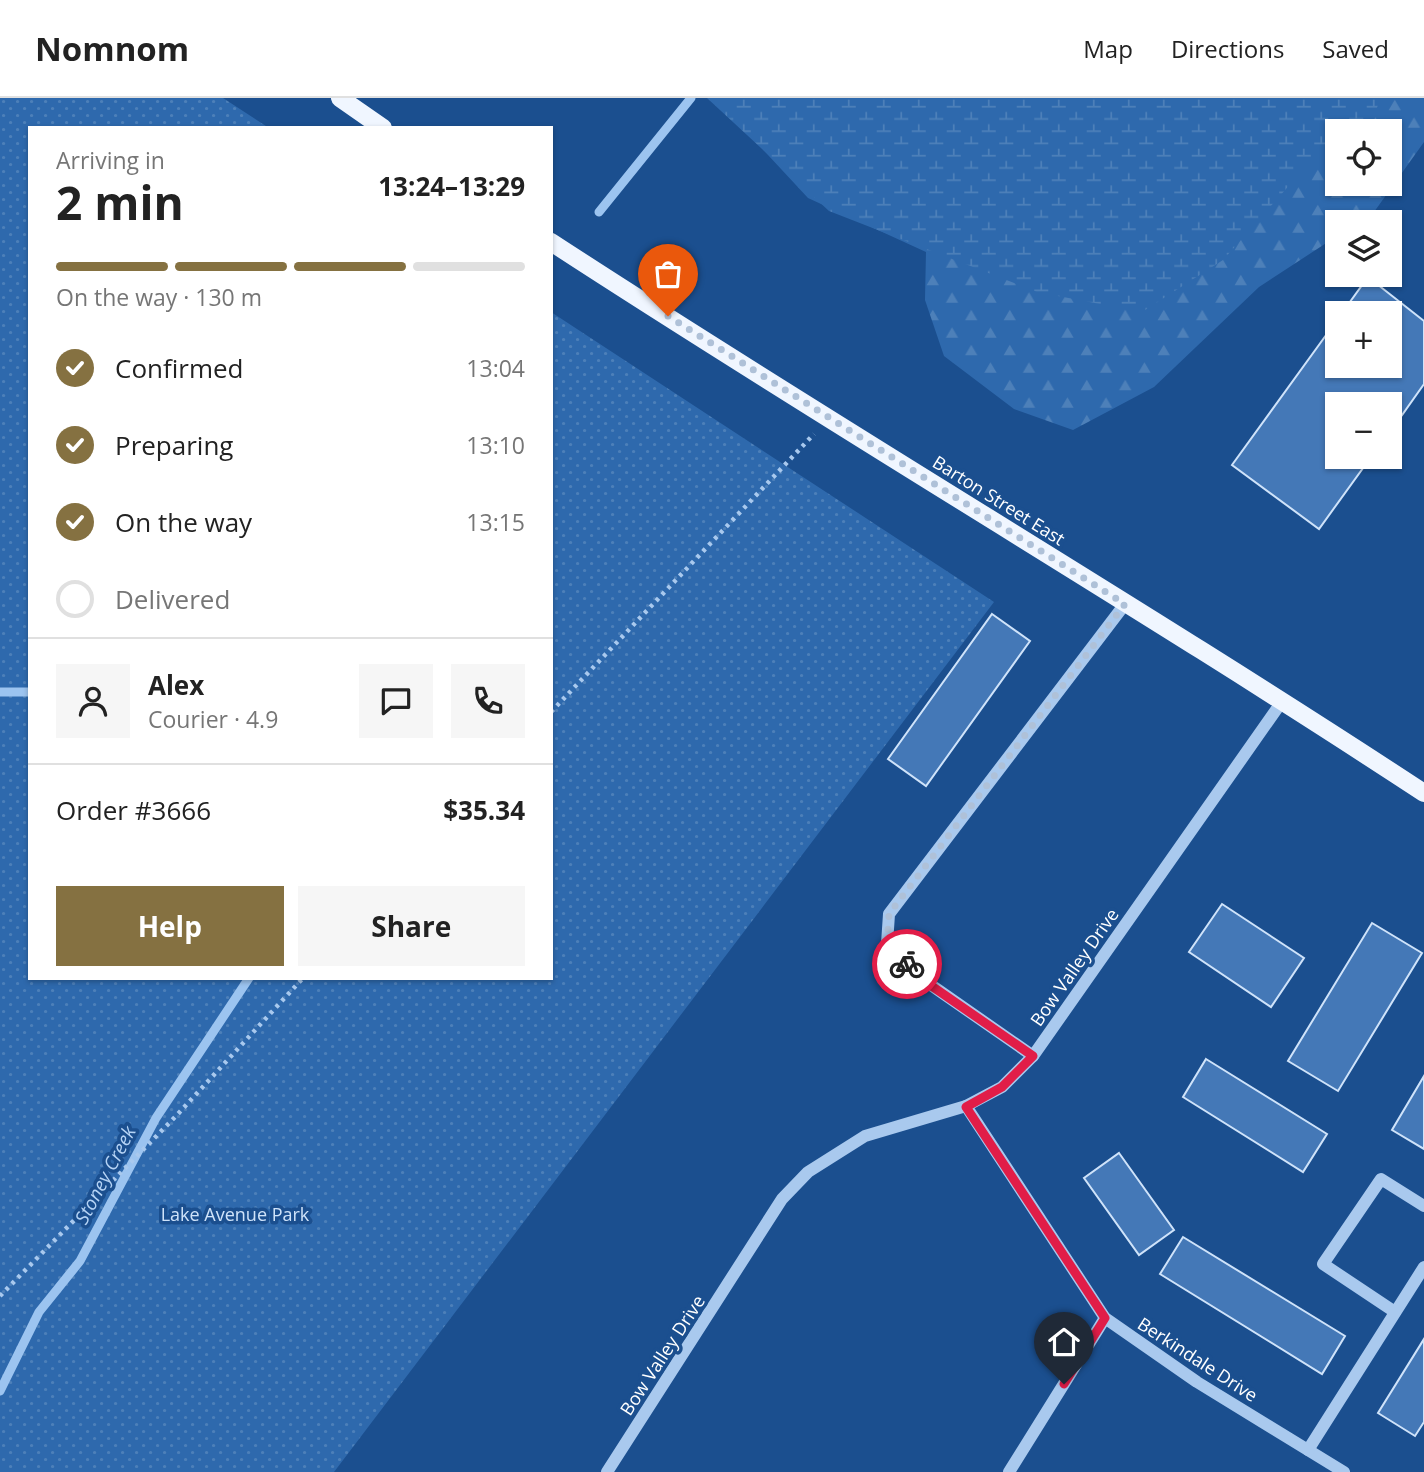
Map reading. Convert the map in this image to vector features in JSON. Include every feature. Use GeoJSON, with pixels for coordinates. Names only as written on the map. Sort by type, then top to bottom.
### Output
{"type":"FeatureCollection","features":[{"type":"Feature","properties":{"kind":"main road"},"geometry":{"type":"LineString","coordinates":[[340,98],[380,126]]}},
{"type":"Feature","properties":{"kind":"main road","name":"Barton Street East"},"geometry":{"type":"LineString","coordinates":[[553,243],[1125,604],[1283,700],[1424,793]]}},
{"type":"Feature","properties":{"kind":"street"},"geometry":{"type":"LineString","coordinates":[[1033,1056],[920,978],[887,944],[889,914],[1125,604]]}},
{"type":"Feature","properties":{"kind":"street","name":"Bow Valley Drive"},"geometry":{"type":"LineString","coordinates":[[607,1472],[782,1199],[808,1172],[865,1136],[966,1107],[1002,1087],[1033,1056],[1283,700]]}},
{"type":"Feature","properties":{"kind":"street","name":"Berkindale Drive"},"geometry":{"type":"LineString","coordinates":[[966,1107],[1105,1318],[1197,1382],[1344,1472]]}},
{"type":"Feature","properties":{"kind":"street"},"geometry":{"type":"LineString","coordinates":[[1395,1312],[1323,1264],[1381,1178],[1424,1206]]}},
{"type":"Feature","properties":{"kind":"street"},"geometry":{"type":"LineString","coordinates":[[1307,1450],[1424,1266]]}},
{"type":"Feature","properties":{"kind":"street"},"geometry":{"type":"LineString","coordinates":[[1009,1472],[1105,1318]]}},
{"type":"Feature","properties":{"kind":"path"},"geometry":{"type":"LineString","coordinates":[[553,710],[829,418]]}},
{"type":"Feature","properties":{"kind":"path"},"geometry":{"type":"LineString","coordinates":[[0,1296],[166,1127],[301,980]]}},
{"type":"Feature","properties":{"kind":"green space","name":"Lake Avenue Park"},"geometry":{"type":"Polygon","coordinates":[[[0,98],[223,98],[266,126],[28,126],[28,980],[553,980],[553,313],[994,602],[334,1472],[0,1472],[0,98]]]}},
{"type":"Feature","properties":{"kind":"green space"},"geometry":{"type":"Polygon","coordinates":[[[707,98],[1381,98],[1372,119],[1325,119],[1325,156],[1301,172],[1223,260],[1142,312],[1037,292],[829,211],[707,98]]]}},
{"type":"Feature","properties":{"kind":"green space"},"geometry":{"type":"Polygon","coordinates":[[[715,98],[1424,98],[1424,142],[1402,173],[1402,119],[1325,119],[1325,196],[1385,196],[1375,210],[1325,210],[1325,244],[1259,287],[1154,387],[1073,430],[1014,409],[944,356],[925,300],[926,252],[808,198],[715,98]]]}},
{"type":"Feature","properties":{"kind":"building"},"geometry":{"type":"Polygon","coordinates":[[[1361,287],[1381,287],[1399,301],[1351,301],[1361,287]]]}},
{"type":"Feature","properties":{"kind":"building"},"geometry":{"type":"Polygon","coordinates":[[[1402,304],[1424,321],[1424,384],[1402,415],[1402,392],[1325,392],[1325,469],[1362,469],[1319,529],[1232,465],[1325,337],[1325,378],[1402,378],[1402,304]]]}},
{"type":"Feature","properties":{"kind":"building"},"geometry":{"type":"Polygon","coordinates":[[[992,614],[1030,641],[926,786],[888,759],[992,614]]]}},
{"type":"Feature","properties":{"kind":"building"},"geometry":{"type":"Polygon","coordinates":[[[1222,904],[1304,958],[1271,1007],[1189,952],[1222,904]]]}},
{"type":"Feature","properties":{"kind":"building"},"geometry":{"type":"Polygon","coordinates":[[[1372,923],[1422,953],[1338,1091],[1288,1061],[1372,923]]]}},
{"type":"Feature","properties":{"kind":"building"},"geometry":{"type":"Polygon","coordinates":[[[1206,1059],[1327,1134],[1303,1172],[1183,1097],[1206,1059]]]}},
{"type":"Feature","properties":{"kind":"building"},"geometry":{"type":"Polygon","coordinates":[[[1424,1076],[1424,1149],[1392,1130],[1424,1076]]]}},
{"type":"Feature","properties":{"kind":"building"},"geometry":{"type":"Polygon","coordinates":[[[1119,1153],[1174,1230],[1139,1255],[1084,1178],[1119,1153]]]}},
{"type":"Feature","properties":{"kind":"building"},"geometry":{"type":"Polygon","coordinates":[[[1183,1237],[1345,1336],[1322,1374],[1160,1274],[1183,1237]]]}},
{"type":"Feature","properties":{"kind":"building"},"geometry":{"type":"Polygon","coordinates":[[[1424,1339],[1424,1422],[1415,1436],[1378,1413],[1424,1339]]]}},
{"type":"Feature","properties":{"kind":"waterway","name":"Stoney Creek"},"geometry":{"type":"LineString","coordinates":[[599,212],[691,98]]}},
{"type":"Feature","properties":{"kind":"waterway"},"geometry":{"type":"LineString","coordinates":[[0,692],[28,692]]}},
{"type":"Feature","properties":{"kind":"waterway","name":"Stoney Creek"},"geometry":{"type":"LineString","coordinates":[[0,1391],[39,1312],[80,1261],[156,1118],[248,980]]}},
{"type":"Feature","properties":{"kind":"way so far"},"geometry":{"type":"LineString","coordinates":[[668,316],[1125,604],[889,914],[887,944],[907,964]]}},
{"type":"Feature","properties":{"kind":"route"},"geometry":{"type":"LineString","coordinates":[[907,964],[920,978],[1033,1056],[1002,1087],[966,1107],[1105,1318],[1064,1384]]}}]}
